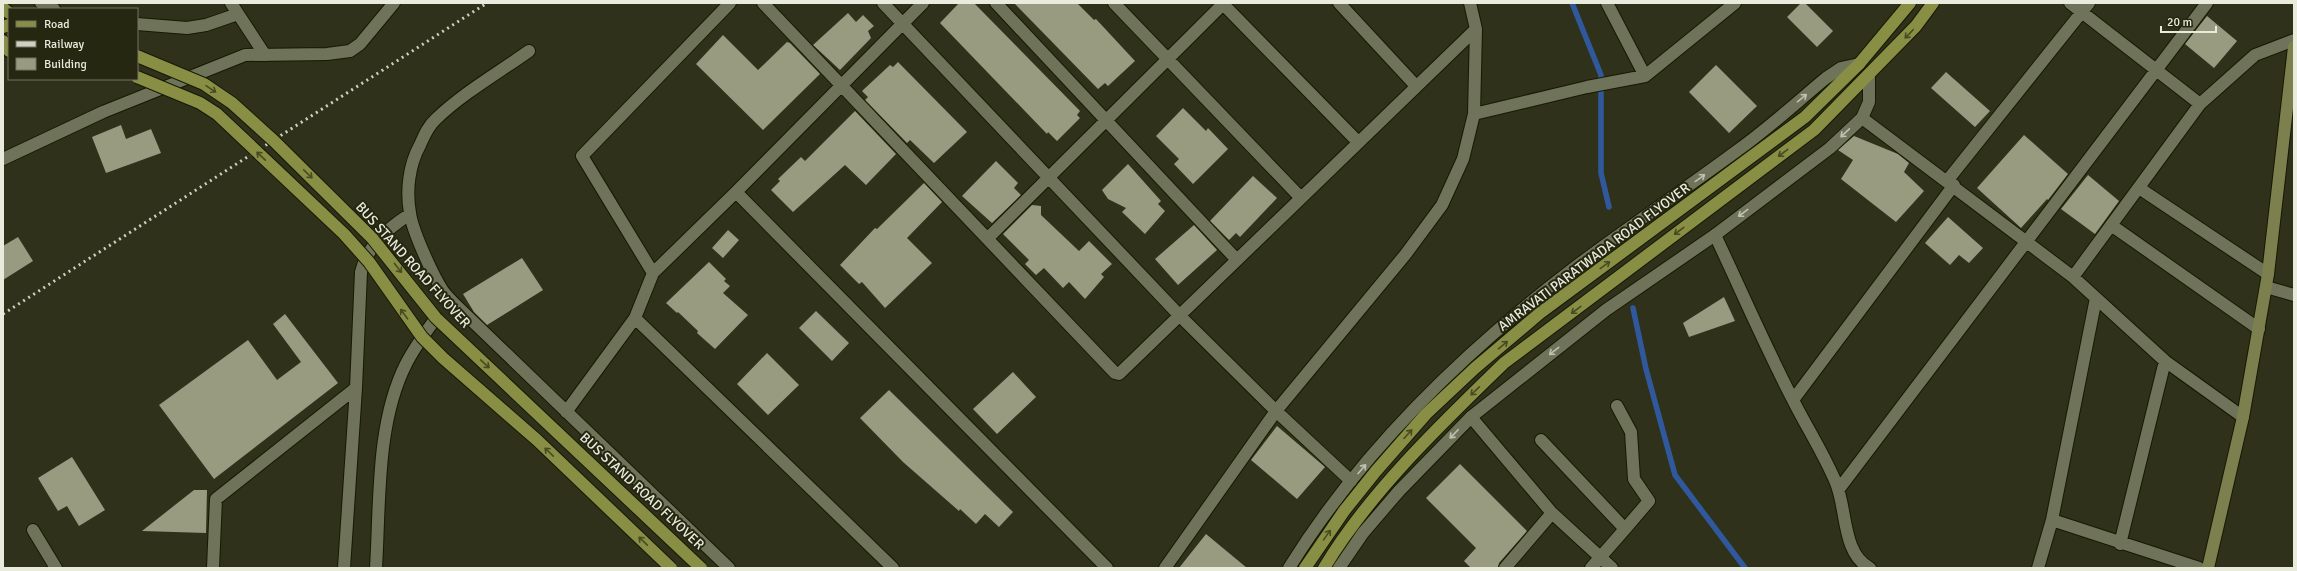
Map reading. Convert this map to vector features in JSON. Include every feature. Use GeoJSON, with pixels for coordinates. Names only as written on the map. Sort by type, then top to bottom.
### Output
{"type":"FeatureCollection","features":[{"type":"Feature","properties":{"kind":"main road","name":"AMRAVATI PARATWADA ROAD FLYOVER"},"geometry":{"type":"LineString","coordinates":[[1305,568],[1344,511],[1376,471],[1426,414],[1475,368],[1540,313],[1805,117],[1859,64],[1910,3]]}},
{"type":"Feature","properties":{"kind":"main road"},"geometry":{"type":"LineString","coordinates":[[1324,568],[1352,525],[1459,407],[1504,363],[1814,130],[1916,26],[1933,3]]}},
{"type":"Feature","properties":{"kind":"main road"},"geometry":{"type":"LineString","coordinates":[[2208,568],[2243,417],[2266,287],[2294,47]]}},
{"type":"Feature","properties":{"kind":"main road","name":"BUS STAND ROAD FLYOVER"},"geometry":{"type":"LineString","coordinates":[[138,56],[204,84],[232,103],[274,141],[372,238],[436,318],[701,568]]}},
{"type":"Feature","properties":{"kind":"main road"},"geometry":{"type":"LineString","coordinates":[[138,77],[200,103],[217,114],[344,234],[369,262],[422,337],[536,440],[671,568]]}},
{"type":"Feature","properties":{"kind":"street"},"geometry":{"type":"LineString","coordinates":[[41,3],[52,8]]}},
{"type":"Feature","properties":{"kind":"street"},"geometry":{"type":"LineString","coordinates":[[231,3],[265,55]]}},
{"type":"Feature","properties":{"kind":"street"},"geometry":{"type":"LineString","coordinates":[[3,159],[103,112],[244,55],[327,54],[350,51],[360,44],[394,3]]}},
{"type":"Feature","properties":{"kind":"street"},"geometry":{"type":"LineString","coordinates":[[652,273],[582,156],[730,3]]}},
{"type":"Feature","properties":{"kind":"street"},"geometry":{"type":"LineString","coordinates":[[763,3],[1115,373],[1123,372],[1476,29]]}},
{"type":"Feature","properties":{"kind":"street"},"geometry":{"type":"LineString","coordinates":[[883,3],[1180,316],[1276,411],[1351,481]]}},
{"type":"Feature","properties":{"kind":"street"},"geometry":{"type":"LineString","coordinates":[[566,412],[635,318],[652,273],[736,192],[923,3]]}},
{"type":"Feature","properties":{"kind":"street"},"geometry":{"type":"LineString","coordinates":[[996,3],[1237,260]]}},
{"type":"Feature","properties":{"kind":"street"},"geometry":{"type":"LineString","coordinates":[[1114,3],[1301,198]]}},
{"type":"Feature","properties":{"kind":"street"},"geometry":{"type":"LineString","coordinates":[[1339,3],[1416,86]]}},
{"type":"Feature","properties":{"kind":"street"},"geometry":{"type":"LineString","coordinates":[[1165,568],[1276,411],[1405,255],[1442,205],[1463,159],[1474,114],[1476,29],[1470,3]]}},
{"type":"Feature","properties":{"kind":"street"},"geometry":{"type":"LineString","coordinates":[[1607,3],[1642,77]]}},
{"type":"Feature","properties":{"kind":"street"},"geometry":{"type":"LineString","coordinates":[[1474,114],[1587,87],[1642,77],[1735,3]]}},
{"type":"Feature","properties":{"kind":"street"},"geometry":{"type":"LineString","coordinates":[[2070,3],[2085,8],[2200,104]]}},
{"type":"Feature","properties":{"kind":"street"},"geometry":{"type":"LineString","coordinates":[[1839,489],[2026,241],[2158,70],[2207,3]]}},
{"type":"Feature","properties":{"kind":"street"},"geometry":{"type":"LineString","coordinates":[[988,238],[1048,176],[1223,4],[1358,142]]}},
{"type":"Feature","properties":{"kind":"street"},"geometry":{"type":"LineString","coordinates":[[1793,400],[1951,183],[2085,8]]}},
{"type":"Feature","properties":{"kind":"street"},"geometry":{"type":"LineString","coordinates":[[138,24],[187,28],[206,25],[238,14]]}},
{"type":"Feature","properties":{"kind":"street"},"geometry":{"type":"LineString","coordinates":[[2073,277],[2200,104],[2256,55],[2294,40]]}},
{"type":"Feature","properties":{"kind":"street"},"geometry":{"type":"LineString","coordinates":[[529,51],[434,120],[414,157],[409,175],[410,214],[432,272],[444,292],[728,568]]}},
{"type":"Feature","properties":{"kind":"street"},"geometry":{"type":"LineString","coordinates":[[1289,568],[1317,523],[1351,481],[1410,413],[1472,352],[1574,269],[1740,149],[1826,78],[1841,68],[1859,64]]}},
{"type":"Feature","properties":{"kind":"street"},"geometry":{"type":"LineString","coordinates":[[1339,568],[1363,533],[1399,491],[1471,417],[1606,310],[1672,266],[1830,148],[1862,118],[1869,102],[1869,75]]}},
{"type":"Feature","properties":{"kind":"street"},"geometry":{"type":"LineString","coordinates":[[1862,118],[1951,183],[2073,277],[2165,361],[2243,417]]}},
{"type":"Feature","properties":{"kind":"street"},"geometry":{"type":"LineString","coordinates":[[2139,188],[2268,274]]}},
{"type":"Feature","properties":{"kind":"street"},"geometry":{"type":"LineString","coordinates":[[736,192],[1106,568]]}},
{"type":"Feature","properties":{"kind":"street"},"geometry":{"type":"LineString","coordinates":[[344,568],[356,388],[359,297],[364,260],[374,244],[390,227],[410,214]]}},
{"type":"Feature","properties":{"kind":"street"},"geometry":{"type":"LineString","coordinates":[[2111,226],[2259,329]]}},
{"type":"Feature","properties":{"kind":"street"},"geometry":{"type":"LineString","coordinates":[[1714,235],[1793,400],[1827,461],[1839,489],[1853,550],[1863,564],[1870,568]]}},
{"type":"Feature","properties":{"kind":"street"},"geometry":{"type":"LineString","coordinates":[[2266,287],[2294,295]]}},
{"type":"Feature","properties":{"kind":"street"},"geometry":{"type":"LineString","coordinates":[[2038,568],[2052,520],[2096,298]]}},
{"type":"Feature","properties":{"kind":"street"},"geometry":{"type":"LineString","coordinates":[[376,568],[385,430],[397,384],[406,363],[436,318]]}},
{"type":"Feature","properties":{"kind":"street"},"geometry":{"type":"LineString","coordinates":[[635,318],[893,568]]}},
{"type":"Feature","properties":{"kind":"street"},"geometry":{"type":"LineString","coordinates":[[2120,544],[2165,361]]}},
{"type":"Feature","properties":{"kind":"street"},"geometry":{"type":"LineString","coordinates":[[213,568],[216,499],[356,388]]}},
{"type":"Feature","properties":{"kind":"street"},"geometry":{"type":"LineString","coordinates":[[1591,568],[1649,501],[1634,479],[1631,432],[1617,406]]}},
{"type":"Feature","properties":{"kind":"street"},"geometry":{"type":"LineString","coordinates":[[1471,417],[1552,513],[1612,568]]}},
{"type":"Feature","properties":{"kind":"street"},"geometry":{"type":"LineString","coordinates":[[1541,440],[1625,529]]}},
{"type":"Feature","properties":{"kind":"street"},"geometry":{"type":"LineString","coordinates":[[1504,568],[1552,513]]}},
{"type":"Feature","properties":{"kind":"street"},"geometry":{"type":"LineString","coordinates":[[2052,520],[2120,544],[2199,568]]}},
{"type":"Feature","properties":{"kind":"street"},"geometry":{"type":"LineString","coordinates":[[33,530],[56,568]]}},
{"type":"Feature","properties":{"kind":"building"},"geometry":{"type":"Polygon","coordinates":[[[959,3],[974,3],[1080,111],[1077,115],[1080,118],[1057,141],[1048,132],[1047,134],[940,23],[959,3]]]}},
{"type":"Feature","properties":{"kind":"building"},"geometry":{"type":"Polygon","coordinates":[[[1014,3],[1077,3],[1094,20],[1096,19],[1135,61],[1108,86],[1105,83],[1098,89],[1014,3]]]}},
{"type":"Feature","properties":{"kind":"building"},"geometry":{"type":"Polygon","coordinates":[[[1801,3],[1805,3],[1833,31],[1817,47],[1787,17],[1801,3]]]}},
{"type":"Feature","properties":{"kind":"building"},"geometry":{"type":"Polygon","coordinates":[[[848,13],[856,22],[863,15],[874,26],[868,31],[871,38],[840,70],[813,45],[848,13]]]}},
{"type":"Feature","properties":{"kind":"building"},"geometry":{"type":"Polygon","coordinates":[[[2207,16],[2237,41],[2214,68],[2185,44],[2207,16]]]}},
{"type":"Feature","properties":{"kind":"building"},"geometry":{"type":"Polygon","coordinates":[[[723,35],[758,70],[787,42],[790,43],[820,74],[763,130],[696,64],[723,35]]]}},
{"type":"Feature","properties":{"kind":"building"},"geometry":{"type":"Polygon","coordinates":[[[898,62],[967,132],[934,163],[910,140],[907,143],[865,100],[868,97],[862,91],[890,65],[893,67],[898,62]]]}},
{"type":"Feature","properties":{"kind":"building"},"geometry":{"type":"Polygon","coordinates":[[[1716,65],[1757,106],[1729,133],[1689,92],[1716,65]]]}},
{"type":"Feature","properties":{"kind":"building"},"geometry":{"type":"Polygon","coordinates":[[[1946,72],[1990,111],[1975,127],[1931,88],[1946,72]]]}},
{"type":"Feature","properties":{"kind":"building"},"geometry":{"type":"Polygon","coordinates":[[[1183,108],[1206,131],[1208,128],[1228,149],[1193,184],[1174,164],[1179,159],[1156,136],[1183,108]]]}},
{"type":"Feature","properties":{"kind":"building"},"geometry":{"type":"Polygon","coordinates":[[[855,111],[896,154],[866,185],[845,165],[793,212],[771,190],[780,181],[778,179],[801,157],[805,161],[855,111]]]}},
{"type":"Feature","properties":{"kind":"building"},"geometry":{"type":"Polygon","coordinates":[[[121,125],[126,139],[151,129],[161,153],[106,173],[92,137],[121,125]]]}},
{"type":"Feature","properties":{"kind":"building"},"geometry":{"type":"Polygon","coordinates":[[[2024,135],[2068,174],[2048,200],[2047,199],[2021,228],[1977,188],[2024,135]]]}},
{"type":"Feature","properties":{"kind":"building"},"geometry":{"type":"Polygon","coordinates":[[[1854,136],[1898,154],[1909,163],[1904,172],[1924,191],[1896,222],[1841,179],[1853,160],[1838,150],[1854,136]]]}},
{"type":"Feature","properties":{"kind":"building"},"geometry":{"type":"Polygon","coordinates":[[[996,161],[1018,183],[1014,188],[1021,195],[992,223],[962,196],[996,161]]]}},
{"type":"Feature","properties":{"kind":"building"},"geometry":{"type":"Polygon","coordinates":[[[1128,164],[1161,201],[1158,204],[1165,211],[1145,234],[1122,212],[1126,208],[1108,199],[1102,190],[1128,164]]]}},
{"type":"Feature","properties":{"kind":"building"},"geometry":{"type":"Polygon","coordinates":[[[2088,175],[2119,201],[2095,234],[2061,209],[2088,175]]]}},
{"type":"Feature","properties":{"kind":"building"},"geometry":{"type":"Polygon","coordinates":[[[1253,176],[1277,198],[1240,237],[1236,233],[1229,240],[1210,221],[1253,176]]]}},
{"type":"Feature","properties":{"kind":"building"},"geometry":{"type":"Polygon","coordinates":[[[924,183],[942,202],[907,238],[932,263],[885,308],[862,282],[859,284],[840,265],[875,228],[877,229],[924,183]]]}},
{"type":"Feature","properties":{"kind":"building"},"geometry":{"type":"Polygon","coordinates":[[[1032,205],[1041,206],[1041,215],[1079,251],[1089,241],[1112,264],[1101,274],[1104,277],[1085,299],[1069,282],[1063,288],[1044,268],[1036,275],[1025,264],[1029,260],[1003,234],[1032,205]]]}},
{"type":"Feature","properties":{"kind":"building"},"geometry":{"type":"Polygon","coordinates":[[[1948,217],[1983,248],[1969,263],[1959,255],[1950,265],[1925,243],[1948,217]]]}},
{"type":"Feature","properties":{"kind":"building"},"geometry":{"type":"Polygon","coordinates":[[[1194,225],[1217,250],[1178,285],[1155,259],[1194,225]]]}},
{"type":"Feature","properties":{"kind":"building"},"geometry":{"type":"Polygon","coordinates":[[[728,230],[739,240],[723,258],[712,248],[728,230]]]}},
{"type":"Feature","properties":{"kind":"building"},"geometry":{"type":"Polygon","coordinates":[[[18,237],[33,261],[3,280],[3,246],[18,237]]]}},
{"type":"Feature","properties":{"kind":"building"},"geometry":{"type":"Polygon","coordinates":[[[522,258],[543,290],[487,325],[474,312],[463,294],[522,258]]]}},
{"type":"Feature","properties":{"kind":"building"},"geometry":{"type":"Polygon","coordinates":[[[709,262],[726,279],[724,281],[730,286],[723,293],[748,315],[715,349],[697,333],[698,331],[678,312],[677,313],[666,303],[709,262]]]}},
{"type":"Feature","properties":{"kind":"building"},"geometry":{"type":"Polygon","coordinates":[[[1724,297],[1735,321],[1689,337],[1683,323],[1724,297]]]}},
{"type":"Feature","properties":{"kind":"building"},"geometry":{"type":"Polygon","coordinates":[[[816,311],[849,343],[832,361],[799,328],[816,311]]]}},
{"type":"Feature","properties":{"kind":"building"},"geometry":{"type":"Polygon","coordinates":[[[285,314],[338,383],[214,479],[159,405],[248,340],[277,380],[301,362],[273,324],[285,314]]]}},
{"type":"Feature","properties":{"kind":"building"},"geometry":{"type":"Polygon","coordinates":[[[767,353],[799,385],[768,415],[737,384],[767,353]]]}},
{"type":"Feature","properties":{"kind":"building"},"geometry":{"type":"Polygon","coordinates":[[[1013,372],[1036,397],[997,434],[973,409],[1013,372]]]}},
{"type":"Feature","properties":{"kind":"building"},"geometry":{"type":"Polygon","coordinates":[[[889,390],[1013,512],[999,527],[985,514],[976,524],[960,509],[959,511],[903,462],[860,418],[889,390]]]}},
{"type":"Feature","properties":{"kind":"building"},"geometry":{"type":"Polygon","coordinates":[[[1277,426],[1325,467],[1297,499],[1251,460],[1277,426]]]}},
{"type":"Feature","properties":{"kind":"building"},"geometry":{"type":"Polygon","coordinates":[[[72,457],[105,510],[79,526],[67,506],[58,511],[38,478],[72,457]]]}},
{"type":"Feature","properties":{"kind":"building"},"geometry":{"type":"Polygon","coordinates":[[[1460,464],[1527,531],[1499,563],[1498,568],[1471,568],[1464,561],[1476,548],[1426,498],[1460,464]]]}},
{"type":"Feature","properties":{"kind":"building"},"geometry":{"type":"Polygon","coordinates":[[[194,490],[207,490],[206,533],[142,531],[194,490]]]}},
{"type":"Feature","properties":{"kind":"building"},"geometry":{"type":"Polygon","coordinates":[[[1206,534],[1247,568],[1179,568],[1206,534]]]}},
{"type":"Feature","properties":{"kind":"waterway"},"geometry":{"type":"LineString","coordinates":[[1572,3],[1601,75],[1601,173],[1609,207]]}},
{"type":"Feature","properties":{"kind":"waterway"},"geometry":{"type":"LineString","coordinates":[[1633,308],[1646,369],[1675,475],[1745,568]]}},
{"type":"Feature","properties":{"kind":"railway"},"geometry":{"type":"LineString","coordinates":[[3,314],[487,3]]}}]}
